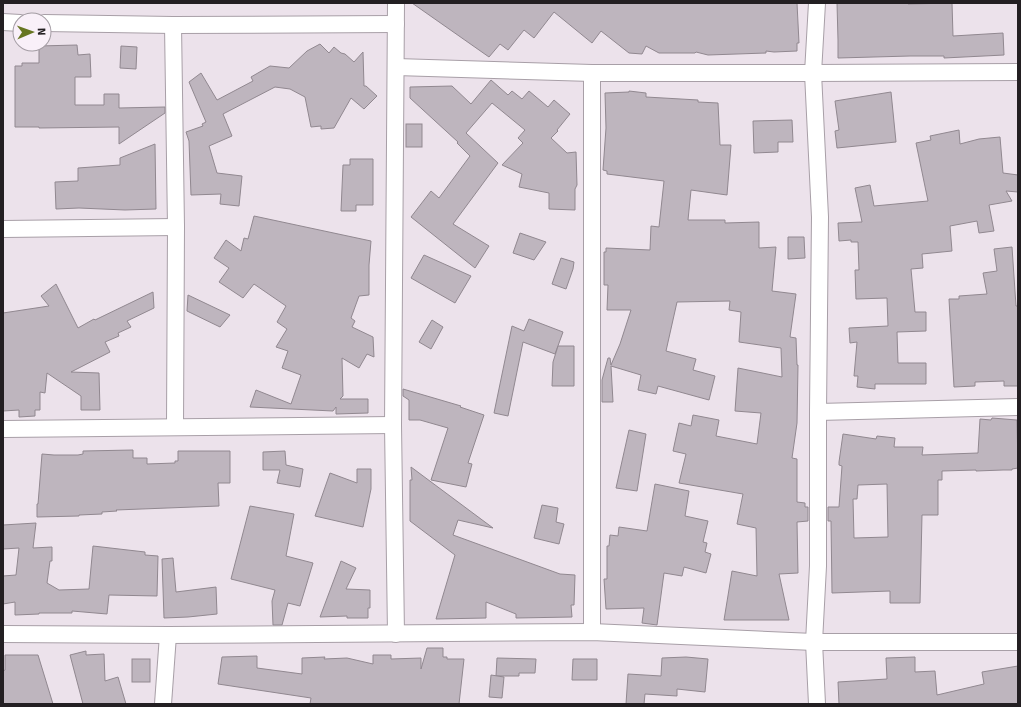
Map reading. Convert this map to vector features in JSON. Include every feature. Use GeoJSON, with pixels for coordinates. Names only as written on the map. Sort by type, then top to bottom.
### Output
{"type":"FeatureCollection","features":[{"type":"Feature","properties":{"kind":"street"},"geometry":{"type":"LineString","coordinates":[[396,3],[393,425],[396,634]]}},
{"type":"Feature","properties":{"kind":"street"},"geometry":{"type":"LineString","coordinates":[[817,3],[813,73],[820,216],[818,566],[814,642],[817,704]]}},
{"type":"Feature","properties":{"kind":"street"},"geometry":{"type":"LineString","coordinates":[[52,23],[173,25],[396,24]]}},
{"type":"Feature","properties":{"kind":"street"},"geometry":{"type":"LineString","coordinates":[[173,25],[176,227],[175,428]]}},
{"type":"Feature","properties":{"kind":"street"},"geometry":{"type":"LineString","coordinates":[[396,66],[592,73],[1018,72]]}},
{"type":"Feature","properties":{"kind":"street"},"geometry":{"type":"LineString","coordinates":[[592,73],[592,632]]}},
{"type":"Feature","properties":{"kind":"street"},"geometry":{"type":"LineString","coordinates":[[3,228],[176,227]]}},
{"type":"Feature","properties":{"kind":"street"},"geometry":{"type":"LineString","coordinates":[[818,412],[1018,407]]}},
{"type":"Feature","properties":{"kind":"street"},"geometry":{"type":"LineString","coordinates":[[3,429],[393,425]]}},
{"type":"Feature","properties":{"kind":"street"},"geometry":{"type":"LineString","coordinates":[[3,634],[168,635],[592,632],[814,642],[1018,642]]}},
{"type":"Feature","properties":{"kind":"street"},"geometry":{"type":"LineString","coordinates":[[163,704],[168,635]]}},
{"type":"Feature","properties":{"kind":"building"},"geometry":{"type":"Polygon","coordinates":[[[412,3],[797,3],[799,43],[797,43],[797,51],[766,51],[766,53],[708,55],[696,52],[659,53],[646,46],[642,54],[629,53],[601,31],[592,43],[554,12],[534,38],[524,30],[508,50],[500,44],[489,57],[412,3]]]}},
{"type":"Feature","properties":{"kind":"building"},"geometry":{"type":"Polygon","coordinates":[[[837,3],[952,3],[953,36],[1003,33],[1004,55],[944,58],[944,56],[910,56],[838,58],[837,3]]]}},
{"type":"Feature","properties":{"kind":"building"},"geometry":{"type":"Polygon","coordinates":[[[320,44],[329,53],[334,47],[354,62],[363,52],[364,86],[366,86],[377,96],[364,109],[351,98],[334,128],[321,129],[321,126],[311,127],[305,97],[290,89],[275,87],[223,114],[232,136],[209,146],[217,173],[242,176],[239,206],[220,204],[221,194],[191,195],[189,141],[186,132],[203,126],[202,124],[206,122],[189,82],[201,73],[217,100],[253,81],[251,77],[270,66],[289,68],[307,51],[320,44]]]}},
{"type":"Feature","properties":{"kind":"building"},"geometry":{"type":"Polygon","coordinates":[[[77,45],[78,55],[90,54],[91,77],[75,77],[75,105],[104,105],[104,94],[119,94],[119,108],[165,107],[165,113],[119,144],[119,127],[15,127],[15,66],[22,66],[22,63],[39,63],[39,52],[52,52],[52,46],[77,45]]]}},
{"type":"Feature","properties":{"kind":"building"},"geometry":{"type":"Polygon","coordinates":[[[121,46],[137,47],[136,69],[120,68],[121,46]]]}},
{"type":"Feature","properties":{"kind":"building"},"geometry":{"type":"Polygon","coordinates":[[[491,80],[508,95],[512,91],[522,99],[529,91],[548,107],[554,100],[570,114],[551,138],[567,153],[576,152],[577,185],[575,189],[575,210],[549,209],[549,193],[519,187],[522,174],[502,165],[523,143],[518,138],[525,130],[492,103],[466,133],[498,163],[453,224],[489,246],[475,268],[411,217],[431,191],[439,198],[470,156],[457,143],[458,142],[410,98],[410,87],[452,86],[471,104],[491,80]]]}},
{"type":"Feature","properties":{"kind":"building"},"geometry":{"type":"Polygon","coordinates":[[[629,91],[646,93],[646,97],[698,100],[698,102],[718,103],[720,145],[731,145],[727,195],[691,190],[688,220],[725,220],[725,223],[759,222],[759,248],[776,247],[772,291],[796,294],[790,337],[796,338],[798,365],[797,423],[792,458],[797,459],[797,502],[805,503],[805,507],[808,507],[808,521],[797,522],[798,573],[779,574],[789,620],[724,620],[732,571],[757,576],[756,528],[737,524],[743,494],[679,483],[686,454],[673,451],[679,423],[691,426],[693,415],[719,420],[716,436],[757,444],[761,413],[735,411],[738,368],[782,377],[781,348],[739,342],[741,312],[729,310],[730,301],[677,302],[666,351],[696,359],[693,370],[715,376],[709,400],[658,386],[656,394],[638,390],[641,375],[611,366],[613,402],[602,402],[602,380],[608,358],[610,358],[611,365],[620,344],[631,310],[607,310],[608,285],[604,285],[604,252],[606,252],[606,248],[650,250],[651,226],[659,227],[664,181],[607,174],[607,171],[603,170],[606,128],[605,93],[629,91]]]}},
{"type":"Feature","properties":{"kind":"building"},"geometry":{"type":"Polygon","coordinates":[[[891,92],[896,142],[837,148],[835,131],[839,130],[835,101],[891,92]]]}},
{"type":"Feature","properties":{"kind":"building"},"geometry":{"type":"Polygon","coordinates":[[[792,120],[793,142],[778,142],[778,152],[754,153],[753,121],[792,120]]]}},
{"type":"Feature","properties":{"kind":"building"},"geometry":{"type":"Polygon","coordinates":[[[406,124],[422,124],[422,147],[406,147],[406,124]]]}},
{"type":"Feature","properties":{"kind":"building"},"geometry":{"type":"Polygon","coordinates":[[[959,130],[960,144],[979,139],[1000,137],[1003,173],[1018,175],[1018,192],[1006,191],[1012,201],[989,205],[994,231],[979,233],[977,221],[950,226],[952,251],[922,254],[923,268],[911,269],[915,312],[926,312],[926,331],[897,332],[898,363],[926,363],[926,384],[875,384],[875,389],[857,387],[858,376],[854,376],[857,342],[850,343],[849,328],[888,326],[887,298],[856,299],[855,270],[859,270],[858,242],[851,242],[851,240],[839,241],[838,223],[862,222],[855,188],[870,185],[874,206],[928,201],[916,143],[931,140],[930,136],[959,130]]]}},
{"type":"Feature","properties":{"kind":"building"},"geometry":{"type":"Polygon","coordinates":[[[155,144],[156,209],[56,209],[55,182],[78,181],[78,168],[120,165],[120,158],[155,144]]]}},
{"type":"Feature","properties":{"kind":"building"},"geometry":{"type":"Polygon","coordinates":[[[350,159],[373,159],[373,205],[356,205],[356,211],[341,211],[343,165],[350,165],[350,159]]]}},
{"type":"Feature","properties":{"kind":"building"},"geometry":{"type":"Polygon","coordinates":[[[254,216],[371,241],[369,295],[359,296],[351,318],[355,321],[352,327],[373,337],[374,357],[367,354],[359,368],[342,358],[343,396],[340,399],[368,399],[368,413],[336,414],[336,407],[333,411],[250,407],[256,390],[291,404],[301,375],[282,368],[288,351],[276,347],[287,329],[277,322],[286,306],[254,284],[243,298],[219,282],[229,268],[214,258],[226,240],[241,251],[244,238],[248,239],[254,216]]]}},
{"type":"Feature","properties":{"kind":"building"},"geometry":{"type":"Polygon","coordinates":[[[520,233],[546,242],[534,260],[513,253],[520,233]]]}},
{"type":"Feature","properties":{"kind":"building"},"geometry":{"type":"Polygon","coordinates":[[[788,237],[804,237],[805,258],[788,259],[788,237]]]}},
{"type":"Feature","properties":{"kind":"building"},"geometry":{"type":"Polygon","coordinates":[[[1012,247],[1016,306],[1018,306],[1018,386],[1004,386],[1004,381],[975,382],[975,386],[954,387],[949,299],[959,299],[959,296],[987,294],[983,273],[997,271],[994,249],[1012,247]]]}},
{"type":"Feature","properties":{"kind":"building"},"geometry":{"type":"Polygon","coordinates":[[[424,255],[471,276],[455,303],[411,278],[424,255]]]}},
{"type":"Feature","properties":{"kind":"building"},"geometry":{"type":"Polygon","coordinates":[[[561,258],[574,262],[566,289],[552,284],[561,258]]]}},
{"type":"Feature","properties":{"kind":"building"},"geometry":{"type":"Polygon","coordinates":[[[56,284],[78,328],[153,292],[154,308],[127,321],[131,327],[118,333],[119,336],[105,342],[110,352],[71,372],[99,373],[100,410],[81,410],[81,396],[47,373],[45,393],[40,392],[40,410],[35,410],[35,416],[19,417],[19,410],[3,411],[3,313],[49,306],[41,296],[56,284]]]}},
{"type":"Feature","properties":{"kind":"building"},"geometry":{"type":"Polygon","coordinates":[[[188,295],[230,315],[220,327],[187,311],[188,295]]]}},
{"type":"Feature","properties":{"kind":"building"},"geometry":{"type":"Polygon","coordinates":[[[529,319],[563,332],[555,354],[523,342],[508,416],[494,413],[512,326],[524,331],[529,319]]]}},
{"type":"Feature","properties":{"kind":"building"},"geometry":{"type":"Polygon","coordinates":[[[432,320],[443,327],[431,349],[419,342],[432,320]]]}},
{"type":"Feature","properties":{"kind":"building"},"geometry":{"type":"Polygon","coordinates":[[[558,346],[574,346],[574,386],[552,386],[553,362],[558,346]]]}},
{"type":"Feature","properties":{"kind":"building"},"geometry":{"type":"Polygon","coordinates":[[[403,389],[461,406],[460,407],[484,415],[468,463],[472,464],[466,487],[431,480],[448,428],[420,420],[409,420],[409,400],[403,396],[403,389]]]}},
{"type":"Feature","properties":{"kind":"building"},"geometry":{"type":"Polygon","coordinates":[[[992,418],[1017,420],[1018,468],[1012,470],[942,471],[942,480],[938,480],[938,515],[922,515],[920,603],[890,603],[890,591],[832,593],[831,521],[828,521],[828,507],[839,507],[842,466],[839,465],[839,462],[843,434],[876,439],[877,436],[895,438],[894,447],[923,447],[922,455],[978,453],[980,419],[991,420],[992,418]],[[887,484],[858,485],[857,499],[853,499],[854,538],[888,537],[887,484]]]}},
{"type":"Feature","properties":{"kind":"building"},"geometry":{"type":"Polygon","coordinates":[[[629,430],[646,434],[637,491],[616,488],[629,430]]]}},
{"type":"Feature","properties":{"kind":"building"},"geometry":{"type":"Polygon","coordinates":[[[133,450],[133,458],[147,458],[147,464],[175,463],[175,461],[178,461],[178,451],[230,451],[230,483],[218,483],[219,506],[116,510],[117,511],[102,512],[102,514],[37,517],[42,454],[78,455],[83,454],[83,451],[133,450]]]}},
{"type":"Feature","properties":{"kind":"building"},"geometry":{"type":"Polygon","coordinates":[[[285,451],[286,465],[303,469],[300,487],[277,483],[280,470],[263,470],[263,452],[285,451]]]}},
{"type":"Feature","properties":{"kind":"building"},"geometry":{"type":"Polygon","coordinates":[[[411,467],[493,528],[458,520],[453,535],[560,574],[575,575],[574,605],[571,605],[572,617],[516,618],[516,614],[486,602],[486,618],[436,619],[455,555],[410,521],[410,480],[412,480],[411,467]]]}},
{"type":"Feature","properties":{"kind":"building"},"geometry":{"type":"Polygon","coordinates":[[[357,469],[371,469],[371,489],[363,527],[315,516],[330,473],[357,483],[357,469]]]}},
{"type":"Feature","properties":{"kind":"building"},"geometry":{"type":"Polygon","coordinates":[[[655,484],[689,491],[685,516],[708,521],[703,542],[707,543],[705,552],[711,554],[706,573],[684,567],[682,576],[664,573],[657,625],[642,623],[644,608],[606,609],[604,579],[607,579],[607,546],[609,546],[610,535],[618,536],[619,527],[647,531],[655,484]]]}},
{"type":"Feature","properties":{"kind":"building"},"geometry":{"type":"Polygon","coordinates":[[[542,505],[558,508],[556,522],[564,524],[559,544],[534,538],[542,505]]]}},
{"type":"Feature","properties":{"kind":"building"},"geometry":{"type":"Polygon","coordinates":[[[250,506],[294,514],[286,556],[313,563],[300,606],[288,603],[282,625],[273,625],[272,601],[275,590],[231,579],[250,506]]]}},
{"type":"Feature","properties":{"kind":"building"},"geometry":{"type":"Polygon","coordinates":[[[36,523],[33,548],[52,547],[52,561],[50,561],[47,583],[59,590],[89,589],[93,546],[145,552],[145,555],[158,556],[157,596],[109,595],[107,614],[72,611],[72,613],[15,615],[15,602],[3,604],[3,576],[16,575],[19,548],[3,549],[3,525],[36,523]]]}},
{"type":"Feature","properties":{"kind":"building"},"geometry":{"type":"Polygon","coordinates":[[[173,558],[176,592],[216,587],[217,614],[164,618],[162,559],[173,558]]]}},
{"type":"Feature","properties":{"kind":"building"},"geometry":{"type":"Polygon","coordinates":[[[341,561],[356,568],[346,589],[370,590],[370,608],[368,608],[368,618],[347,618],[347,616],[320,617],[341,561]]]}},
{"type":"Feature","properties":{"kind":"building"},"geometry":{"type":"Polygon","coordinates":[[[427,648],[443,648],[443,657],[447,657],[447,659],[464,659],[459,704],[310,704],[311,698],[218,684],[222,657],[257,656],[257,668],[302,674],[302,658],[347,658],[373,664],[373,655],[391,655],[391,659],[421,658],[421,669],[427,648]]]}},
{"type":"Feature","properties":{"kind":"building"},"geometry":{"type":"Polygon","coordinates":[[[86,651],[86,655],[104,654],[105,681],[118,677],[126,704],[83,704],[70,655],[86,651]]]}},
{"type":"Feature","properties":{"kind":"building"},"geometry":{"type":"Polygon","coordinates":[[[5,655],[38,655],[53,704],[3,704],[3,671],[5,670],[5,655]]]}},
{"type":"Feature","properties":{"kind":"building"},"geometry":{"type":"Polygon","coordinates":[[[686,657],[708,659],[705,692],[677,689],[677,696],[645,694],[644,704],[626,704],[628,674],[661,676],[662,658],[686,657]]]}},
{"type":"Feature","properties":{"kind":"building"},"geometry":{"type":"Polygon","coordinates":[[[915,657],[915,672],[935,671],[937,695],[984,684],[982,672],[1018,666],[1018,704],[839,704],[838,682],[887,679],[886,658],[915,657]]]}},
{"type":"Feature","properties":{"kind":"building"},"geometry":{"type":"Polygon","coordinates":[[[497,658],[536,659],[535,673],[519,673],[519,676],[496,676],[497,658]]]}},
{"type":"Feature","properties":{"kind":"building"},"geometry":{"type":"Polygon","coordinates":[[[132,659],[150,659],[150,682],[132,682],[132,659]]]}},
{"type":"Feature","properties":{"kind":"building"},"geometry":{"type":"Polygon","coordinates":[[[573,659],[597,659],[597,680],[572,680],[573,659]]]}},
{"type":"Feature","properties":{"kind":"building"},"geometry":{"type":"Polygon","coordinates":[[[491,675],[504,677],[502,698],[489,697],[491,675]]]}}]}
